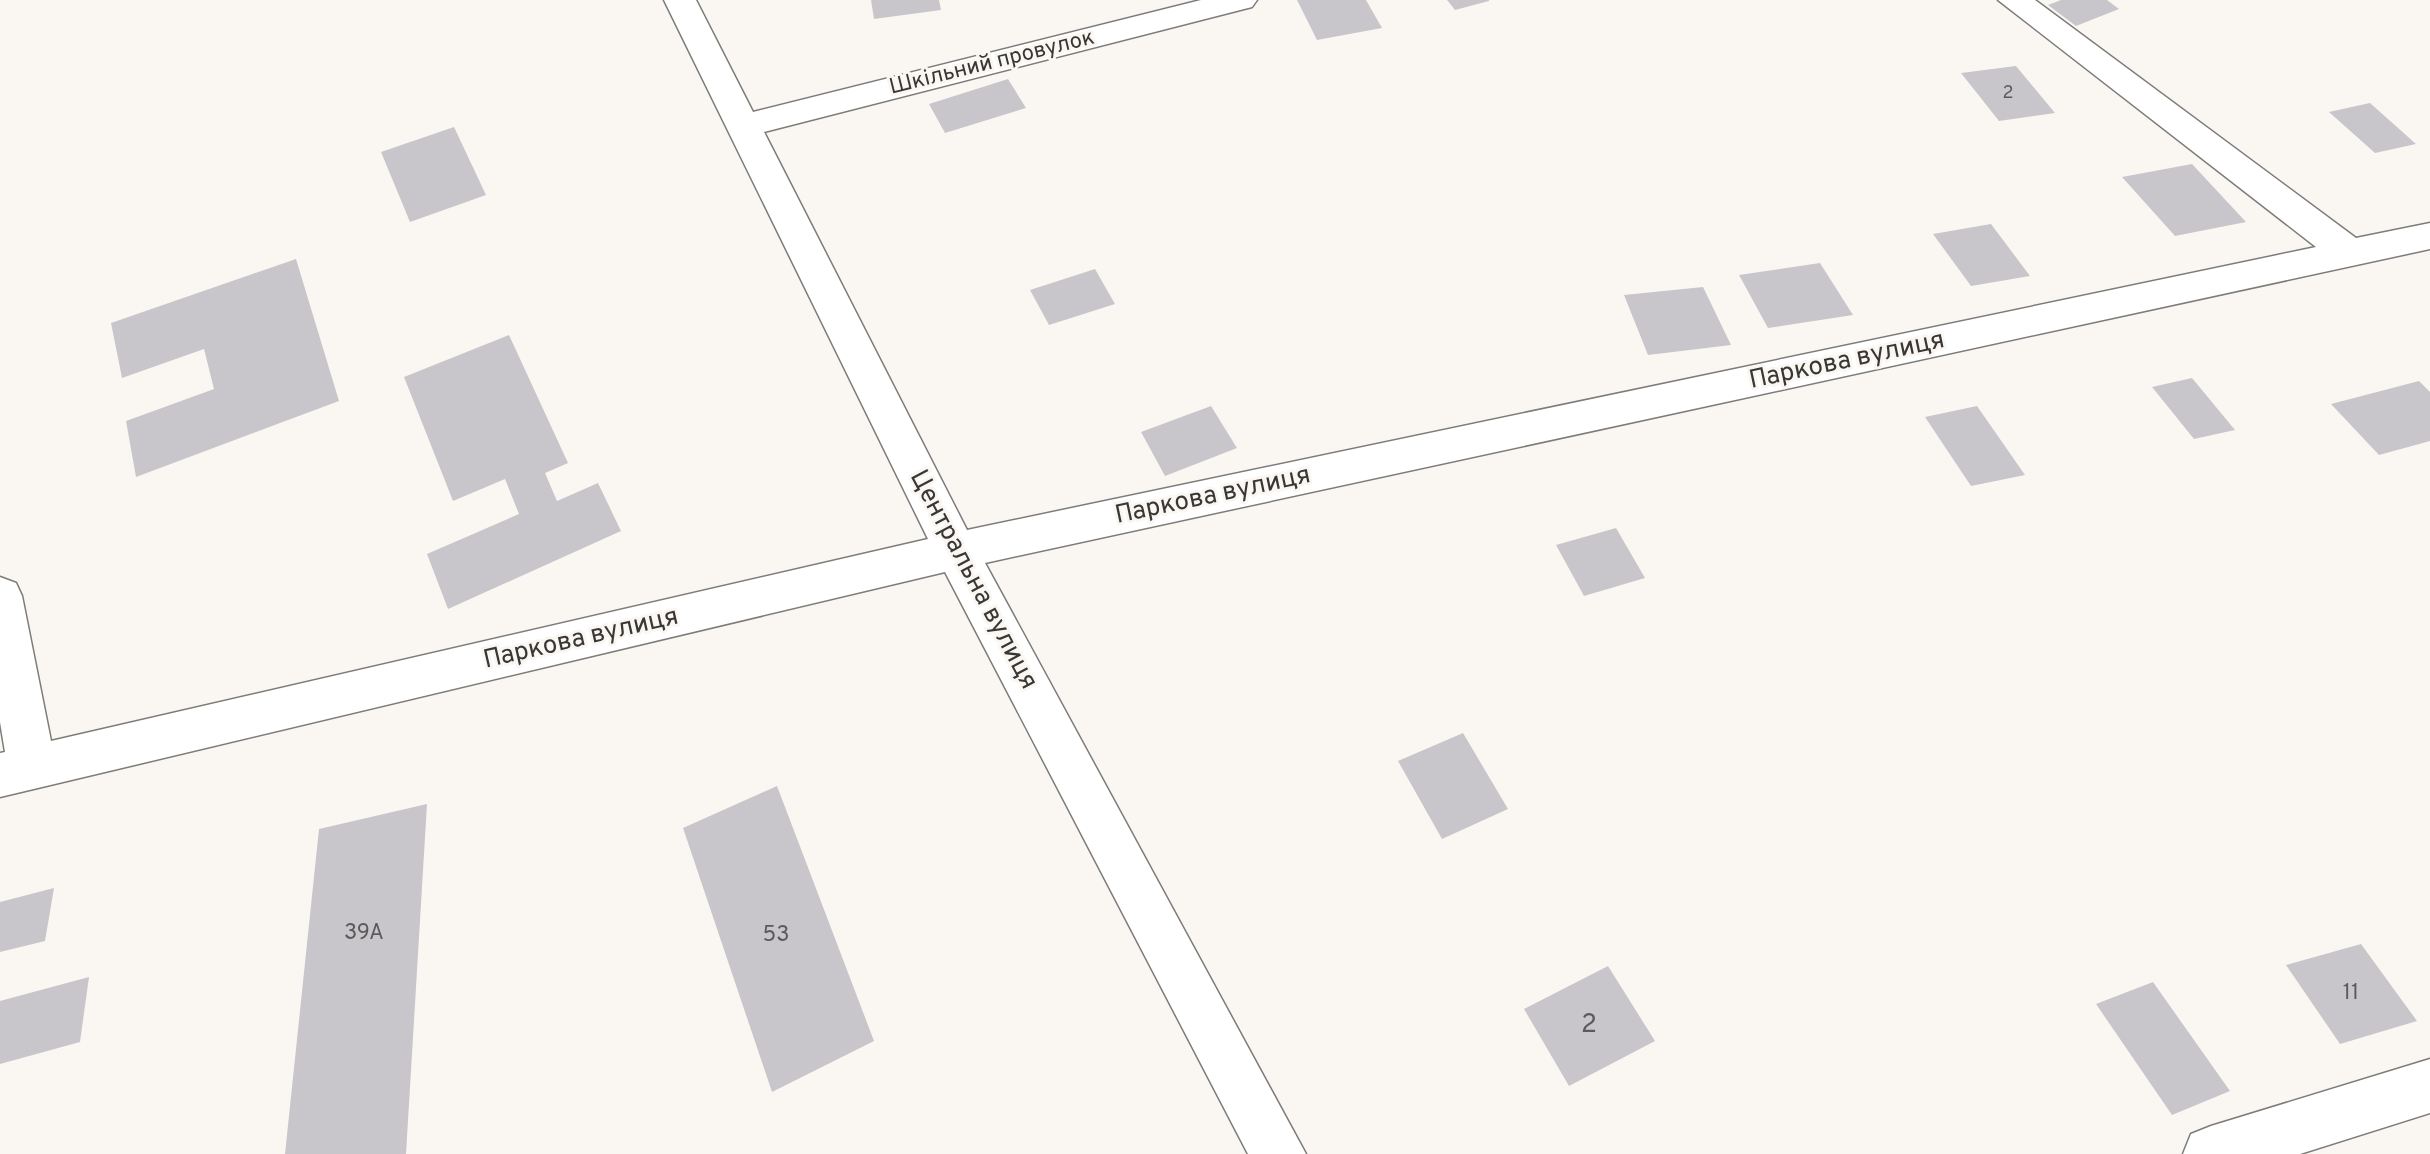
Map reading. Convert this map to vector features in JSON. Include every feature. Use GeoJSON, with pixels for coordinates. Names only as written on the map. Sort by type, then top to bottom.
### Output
{"type":"FeatureCollection","features":[{"type":"Feature","properties":{"kind":"street","name":"Центральна вулиця"},"geometry":{"type":"LineString","coordinates":[[680,0],[956,551],[1278,1154]]}},
{"type":"Feature","properties":{"kind":"street","name":"Шкільний провулок"},"geometry":{"type":"LineString","coordinates":[[743,126],[1241,0]]}},
{"type":"Feature","properties":{"kind":"street"},"geometry":{"type":"LineString","coordinates":[[2014,0],[2350,253]]}},
{"type":"Feature","properties":{"kind":"street","name":"Паркова вулиця"},"geometry":{"type":"LineString","coordinates":[[16,771],[956,551],[2430,236]]}},
{"type":"Feature","properties":{"kind":"street"},"geometry":{"type":"LineString","coordinates":[[0,596],[16,771]]}},
{"type":"Feature","properties":{"kind":"street"},"geometry":{"type":"LineString","coordinates":[[2211,1154],[2430,1086]]}},
{"type":"Feature","properties":{"kind":"building"},"geometry":{"type":"Polygon","coordinates":[[[871,0],[939,0],[941,10],[874,19],[871,0]]]}},
{"type":"Feature","properties":{"kind":"building"},"geometry":{"type":"Polygon","coordinates":[[[1297,0],[1366,0],[1382,28],[1317,40],[1297,0]]]}},
{"type":"Feature","properties":{"kind":"building"},"geometry":{"type":"Polygon","coordinates":[[[1447,0],[1489,0],[1489,1],[1455,10],[1447,0]]]}},
{"type":"Feature","properties":{"kind":"building"},"geometry":{"type":"Polygon","coordinates":[[[2061,0],[2107,0],[2119,9],[2076,26],[2048,5],[2061,0]]]}},
{"type":"Feature","properties":{"kind":"building"},"geometry":{"type":"Polygon","coordinates":[[[2016,66],[2055,113],[1999,121],[1961,73],[2016,66]]]}},
{"type":"Feature","properties":{"kind":"building"},"geometry":{"type":"Polygon","coordinates":[[[1008,79],[1026,108],[945,133],[929,104],[1008,79]]]}},
{"type":"Feature","properties":{"kind":"building"},"geometry":{"type":"Polygon","coordinates":[[[2370,103],[2416,144],[2375,153],[2329,112],[2370,103]]]}},
{"type":"Feature","properties":{"kind":"building"},"geometry":{"type":"Polygon","coordinates":[[[454,127],[486,195],[410,222],[381,152],[454,127]]]}},
{"type":"Feature","properties":{"kind":"building"},"geometry":{"type":"Polygon","coordinates":[[[2192,164],[2246,222],[2175,236],[2122,177],[2192,164]]]}},
{"type":"Feature","properties":{"kind":"building"},"geometry":{"type":"Polygon","coordinates":[[[1991,224],[2030,276],[1971,286],[1933,234],[1991,224]]]}},
{"type":"Feature","properties":{"kind":"building"},"geometry":{"type":"Polygon","coordinates":[[[296,259],[339,401],[136,477],[126,421],[214,389],[204,349],[122,378],[111,323],[296,259]]]}},
{"type":"Feature","properties":{"kind":"building"},"geometry":{"type":"Polygon","coordinates":[[[1820,263],[1853,315],[1768,328],[1739,275],[1820,263]]]}},
{"type":"Feature","properties":{"kind":"building"},"geometry":{"type":"Polygon","coordinates":[[[1095,269],[1115,304],[1049,325],[1030,290],[1095,269]]]}},
{"type":"Feature","properties":{"kind":"building"},"geometry":{"type":"Polygon","coordinates":[[[1703,287],[1731,345],[1648,355],[1624,295],[1703,287]]]}},
{"type":"Feature","properties":{"kind":"building"},"geometry":{"type":"Polygon","coordinates":[[[509,335],[568,463],[545,473],[557,501],[598,483],[621,531],[448,609],[427,554],[519,514],[505,479],[453,501],[404,377],[509,335]]]}},
{"type":"Feature","properties":{"kind":"building"},"geometry":{"type":"Polygon","coordinates":[[[2192,378],[2235,430],[2194,439],[2152,387],[2192,378]]]}},
{"type":"Feature","properties":{"kind":"building"},"geometry":{"type":"Polygon","coordinates":[[[2419,381],[2430,392],[2430,441],[2379,455],[2331,404],[2419,381]]]}},
{"type":"Feature","properties":{"kind":"building"},"geometry":{"type":"Polygon","coordinates":[[[1211,406],[1237,448],[1165,476],[1141,432],[1211,406]]]}},
{"type":"Feature","properties":{"kind":"building"},"geometry":{"type":"Polygon","coordinates":[[[1977,406],[2025,475],[1971,486],[1925,417],[1977,406]]]}},
{"type":"Feature","properties":{"kind":"building"},"geometry":{"type":"Polygon","coordinates":[[[1616,528],[1645,578],[1584,596],[1556,545],[1616,528]]]}},
{"type":"Feature","properties":{"kind":"building"},"geometry":{"type":"Polygon","coordinates":[[[1463,733],[1508,809],[1442,839],[1398,761],[1463,733]]]}},
{"type":"Feature","properties":{"kind":"building"},"geometry":{"type":"Polygon","coordinates":[[[777,786],[874,1041],[772,1092],[683,828],[777,786]]]}},
{"type":"Feature","properties":{"kind":"building"},"geometry":{"type":"Polygon","coordinates":[[[427,804],[406,1154],[285,1154],[319,829],[427,804]]]}},
{"type":"Feature","properties":{"kind":"building"},"geometry":{"type":"Polygon","coordinates":[[[54,888],[45,941],[0,952],[0,902],[54,888]]]}},
{"type":"Feature","properties":{"kind":"building"},"geometry":{"type":"Polygon","coordinates":[[[2361,944],[2417,1021],[2340,1044],[2286,965],[2361,944]]]}},
{"type":"Feature","properties":{"kind":"building"},"geometry":{"type":"Polygon","coordinates":[[[1608,966],[1655,1041],[1569,1086],[1524,1009],[1608,966]]]}},
{"type":"Feature","properties":{"kind":"building"},"geometry":{"type":"Polygon","coordinates":[[[89,977],[80,1042],[0,1064],[0,1001],[89,977]]]}},
{"type":"Feature","properties":{"kind":"building"},"geometry":{"type":"Polygon","coordinates":[[[2153,982],[2230,1091],[2172,1115],[2096,1004],[2153,982]]]}}]}
